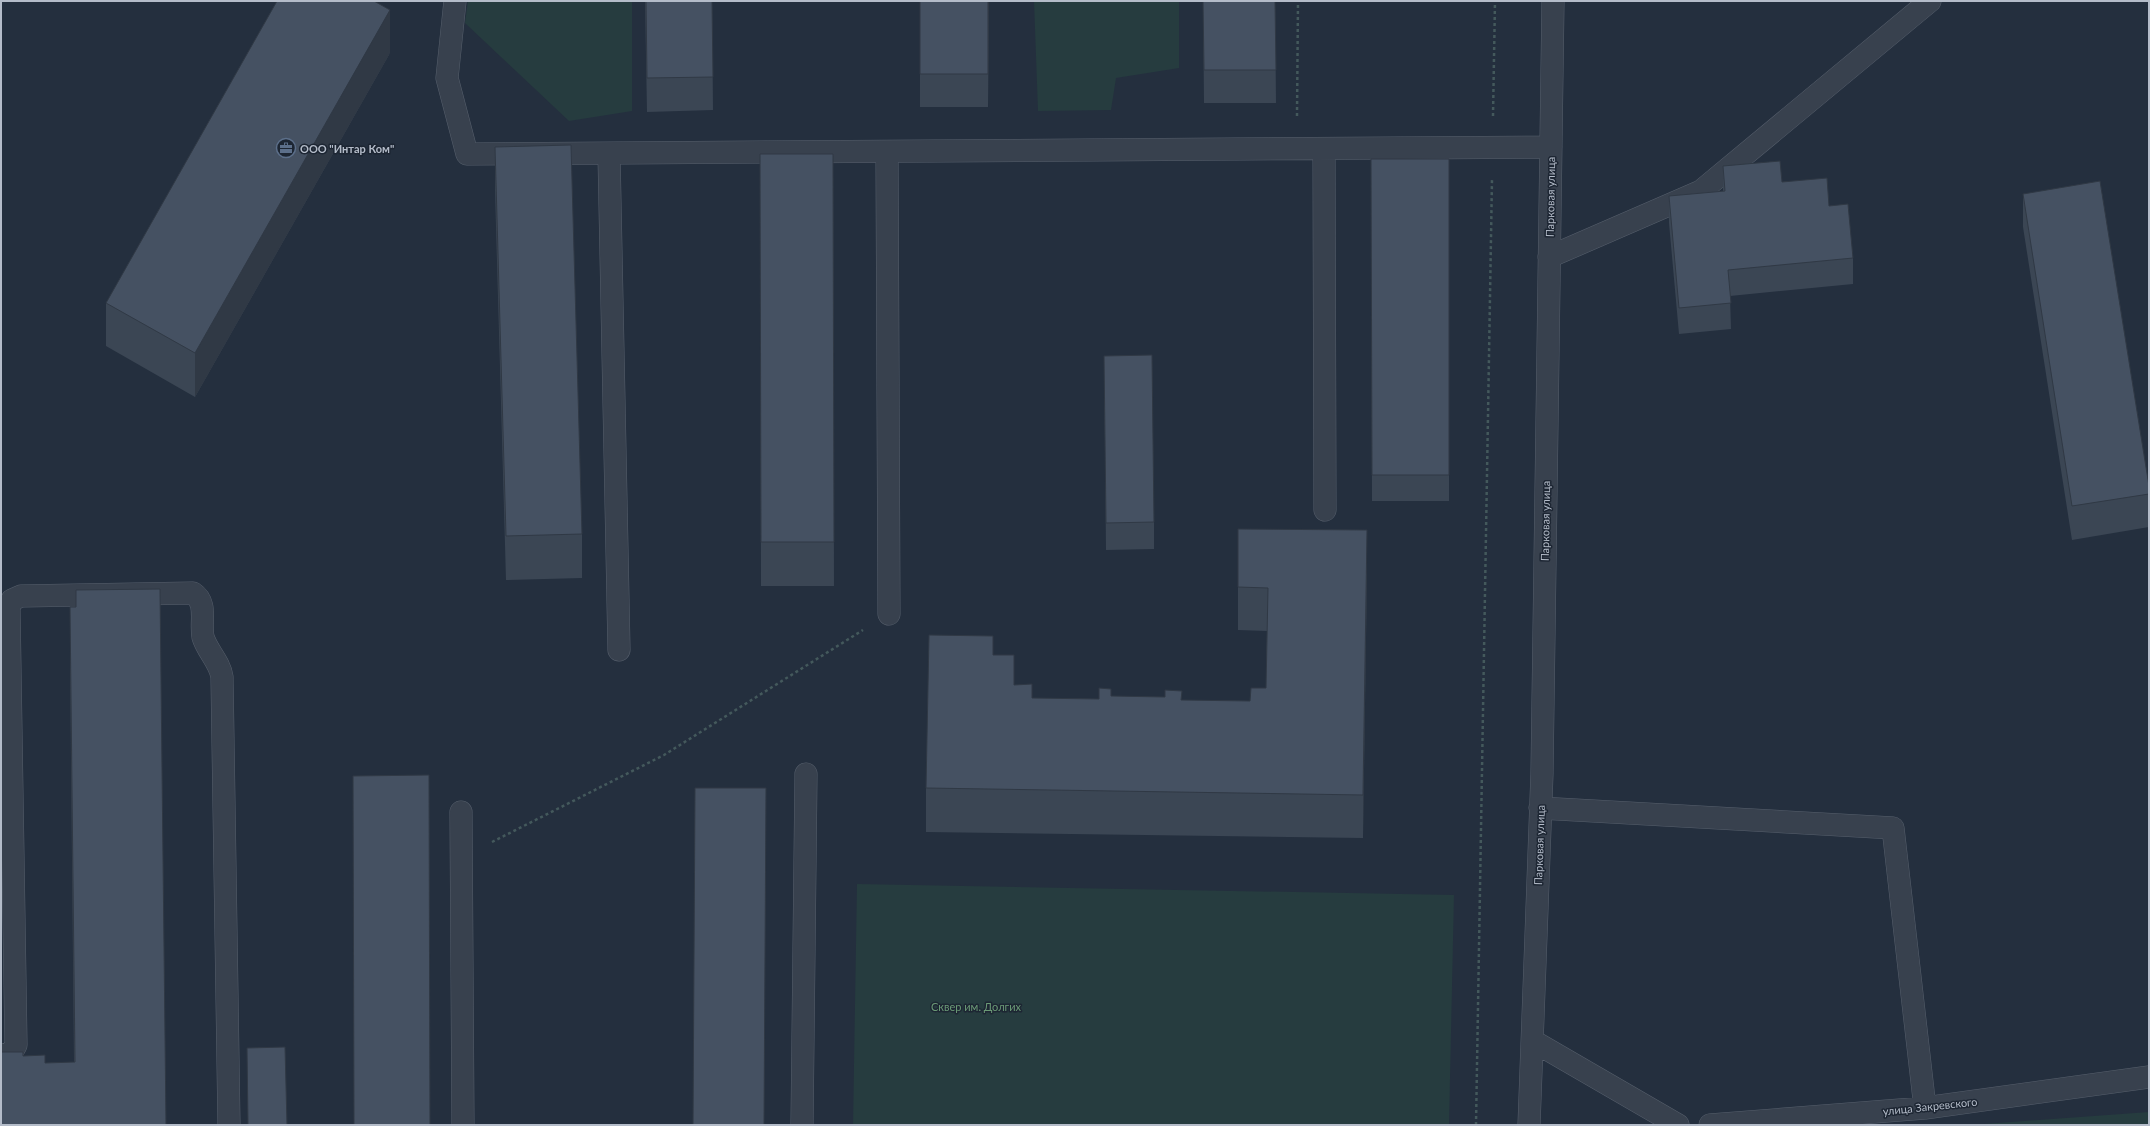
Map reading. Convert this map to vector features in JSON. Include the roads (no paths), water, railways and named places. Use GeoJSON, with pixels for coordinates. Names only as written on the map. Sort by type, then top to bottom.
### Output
{"type":"FeatureCollection","features":[{"type":"Feature","properties":{"kind":"street"},"geometry":{"type":"LineString","coordinates":[[455,1],[447,78],[467,154],[1551,147]]}},
{"type":"Feature","properties":{"kind":"street","name":"Парковая улица"},"geometry":{"type":"LineString","coordinates":[[1530,1125],[1540,808],[1553,1]]}},
{"type":"Feature","properties":{"kind":"street"},"geometry":{"type":"LineString","coordinates":[[1549,257],[1701,191],[1930,1]]}},
{"type":"Feature","properties":{"kind":"street"},"geometry":{"type":"LineString","coordinates":[[1324,149],[1326,510]]}},
{"type":"Feature","properties":{"kind":"street"},"geometry":{"type":"LineString","coordinates":[[887,152],[889,614]]}},
{"type":"Feature","properties":{"kind":"street"},"geometry":{"type":"LineString","coordinates":[[609,154],[619,650]]}},
{"type":"Feature","properties":{"kind":"street"},"geometry":{"type":"LineString","coordinates":[[1,1056],[12,1052],[16,1045],[9,608],[12,600],[21,596],[193,593],[199,597],[202,603],[203,638],[221,670],[222,676],[229,1125]]}},
{"type":"Feature","properties":{"kind":"street"},"geometry":{"type":"LineString","coordinates":[[802,1125],[806,774]]}},
{"type":"Feature","properties":{"kind":"street"},"geometry":{"type":"LineString","coordinates":[[1540,808],[1893,828],[1925,1108]]}},
{"type":"Feature","properties":{"kind":"street"},"geometry":{"type":"LineString","coordinates":[[462,812],[463,1125]]}},
{"type":"Feature","properties":{"kind":"street"},"geometry":{"type":"LineString","coordinates":[[1533,1041],[1678,1125]]}},
{"type":"Feature","properties":{"kind":"street","name":"улица Закревского"},"geometry":{"type":"LineString","coordinates":[[1710,1125],[1925,1108],[2149,1077]]}},
{"type":"Feature","properties":{"kind":"place","name":"ООО \"Интар Ком\""},"geometry":{"type":"Point","coordinates":[286,148]}},
{"type":"Feature","properties":{"kind":"park label","name":"Сквер им. Долгих"},"geometry":{"type":"Point","coordinates":[976,1006]}}]}
